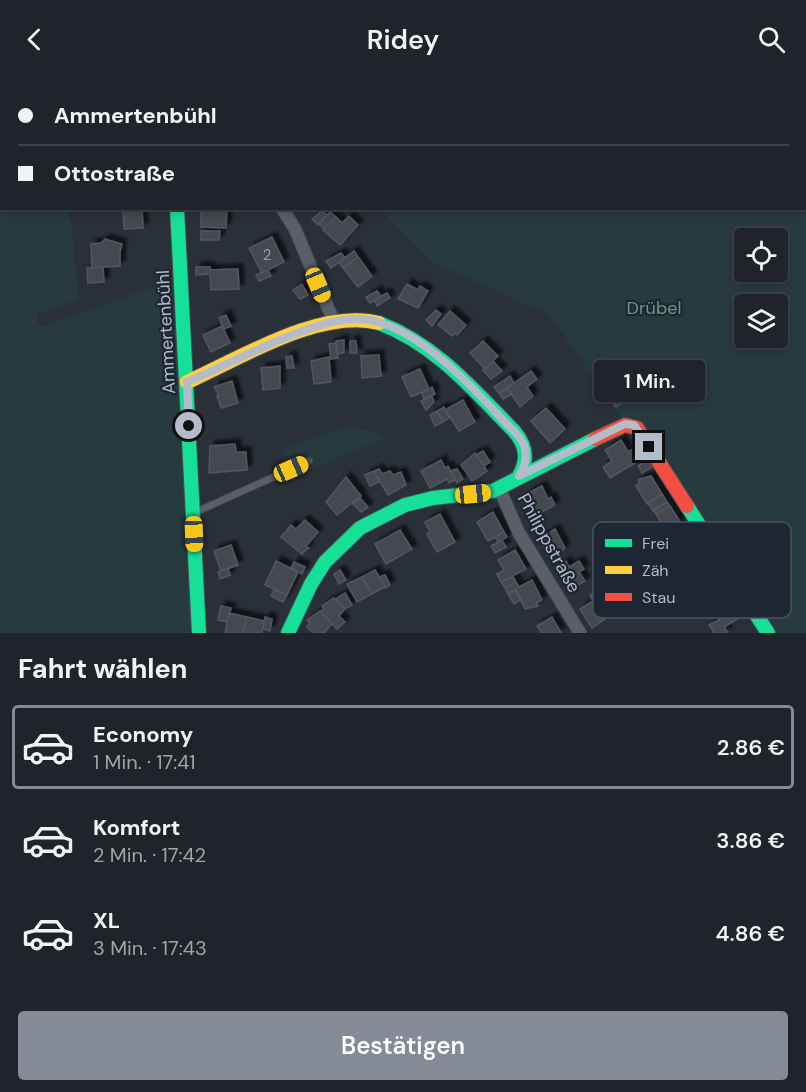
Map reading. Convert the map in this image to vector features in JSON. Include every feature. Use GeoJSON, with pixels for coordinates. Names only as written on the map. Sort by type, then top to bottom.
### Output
{"type":"FeatureCollection","features":[{"type":"Feature","properties":{"kind":"street","name":"Ammertenbühl"},"geometry":{"type":"LineString","coordinates":[[177,210],[199,633]]}},
{"type":"Feature","properties":{"kind":"street"},"geometry":{"type":"LineString","coordinates":[[283,210],[295,229],[334,322]]}},
{"type":"Feature","properties":{"kind":"street","name":"Philippstraße"},"geometry":{"type":"LineString","coordinates":[[187,382],[295,334],[334,322],[357,319],[376,321],[401,332],[435,355],[482,397],[523,443],[526,459],[519,476],[499,488],[519,533],[580,633]]}},
{"type":"Feature","properties":{"kind":"street"},"geometry":{"type":"LineString","coordinates":[[519,476],[625,424],[634,425],[696,522]]}},
{"type":"Feature","properties":{"kind":"street"},"geometry":{"type":"LineString","coordinates":[[288,633],[306,592],[326,560],[344,539],[372,519],[400,505],[499,488]]}},
{"type":"Feature","properties":{"kind":"street"},"geometry":{"type":"LineString","coordinates":[[758,618],[768,633]]}},
{"type":"Feature","properties":{"kind":"lane"},"geometry":{"type":"LineString","coordinates":[[193,513],[309,461]]}},
{"type":"Feature","properties":{"kind":"green space"},"geometry":{"type":"Polygon","coordinates":[[[0,210],[67,210],[72,231],[79,299],[38,314],[37,322],[41,327],[173,280],[193,633],[0,633],[0,210]]]}},
{"type":"Feature","properties":{"kind":"green space","name":"Drübel"},"geometry":{"type":"Polygon","coordinates":[[[381,210],[806,210],[806,633],[778,633],[767,618],[791,618],[791,522],[697,522],[550,315],[434,263],[381,210]]]}},
{"type":"Feature","properties":{"kind":"green space"},"geometry":{"type":"Polygon","coordinates":[[[346,427],[370,431],[385,438],[294,476],[282,449],[346,427]]]}},
{"type":"Feature","properties":{"kind":"building"},"geometry":{"type":"Polygon","coordinates":[[[123,210],[142,210],[143,228],[124,229],[123,210]]]}},
{"type":"Feature","properties":{"kind":"building"},"geometry":{"type":"Polygon","coordinates":[[[201,210],[227,210],[226,228],[201,227],[201,210]]]}},
{"type":"Feature","properties":{"kind":"building"},"geometry":{"type":"Polygon","coordinates":[[[322,211],[327,215],[318,225],[312,219],[322,211]]]}},
{"type":"Feature","properties":{"kind":"building"},"geometry":{"type":"Polygon","coordinates":[[[330,212],[336,217],[324,229],[319,224],[330,212]]]}},
{"type":"Feature","properties":{"kind":"building"},"geometry":{"type":"Polygon","coordinates":[[[349,216],[358,225],[340,245],[323,230],[336,217],[342,223],[349,216]]]}},
{"type":"Feature","properties":{"kind":"building"},"geometry":{"type":"Polygon","coordinates":[[[201,231],[220,231],[219,240],[201,240],[201,231]]]}},
{"type":"Feature","properties":{"kind":"building"},"geometry":{"type":"Polygon","coordinates":[[[272,237],[284,262],[262,273],[249,248],[272,237]]]}},
{"type":"Feature","properties":{"kind":"building"},"geometry":{"type":"Polygon","coordinates":[[[105,239],[122,244],[120,266],[92,268],[91,244],[101,243],[105,239]]]}},
{"type":"Feature","properties":{"kind":"building"},"geometry":{"type":"Polygon","coordinates":[[[354,251],[358,257],[343,268],[339,262],[354,251]]]}},
{"type":"Feature","properties":{"kind":"building"},"geometry":{"type":"Polygon","coordinates":[[[341,253],[345,258],[331,268],[326,261],[341,253]]]}},
{"type":"Feature","properties":{"kind":"building"},"geometry":{"type":"Polygon","coordinates":[[[358,257],[372,276],[358,287],[343,268],[358,257]]]}},
{"type":"Feature","properties":{"kind":"building"},"geometry":{"type":"Polygon","coordinates":[[[103,267],[104,282],[88,283],[87,268],[103,267]]]}},
{"type":"Feature","properties":{"kind":"building"},"geometry":{"type":"Polygon","coordinates":[[[196,267],[210,267],[210,270],[238,269],[239,289],[211,290],[210,274],[196,275],[196,267]]]}},
{"type":"Feature","properties":{"kind":"building"},"geometry":{"type":"Polygon","coordinates":[[[268,270],[271,276],[259,281],[256,275],[268,270]]]}},
{"type":"Feature","properties":{"kind":"building"},"geometry":{"type":"Polygon","coordinates":[[[302,284],[308,295],[300,299],[293,290],[302,284]]]}},
{"type":"Feature","properties":{"kind":"building"},"geometry":{"type":"Polygon","coordinates":[[[407,284],[418,290],[420,286],[428,291],[418,308],[398,299],[407,284]]]}},
{"type":"Feature","properties":{"kind":"building"},"geometry":{"type":"Polygon","coordinates":[[[377,291],[381,296],[370,303],[366,297],[377,291]]]}},
{"type":"Feature","properties":{"kind":"building"},"geometry":{"type":"Polygon","coordinates":[[[387,293],[390,298],[377,306],[374,300],[387,293]]]}},
{"type":"Feature","properties":{"kind":"building"},"geometry":{"type":"Polygon","coordinates":[[[436,310],[441,314],[432,326],[426,320],[436,310]]]}},
{"type":"Feature","properties":{"kind":"building"},"geometry":{"type":"Polygon","coordinates":[[[450,311],[466,325],[457,335],[455,333],[452,336],[438,325],[450,311]]]}},
{"type":"Feature","properties":{"kind":"building"},"geometry":{"type":"Polygon","coordinates":[[[226,315],[231,326],[224,329],[219,318],[226,315]]]}},
{"type":"Feature","properties":{"kind":"building"},"geometry":{"type":"Polygon","coordinates":[[[222,326],[230,343],[211,352],[203,335],[222,326]]]}},
{"type":"Feature","properties":{"kind":"building"},"geometry":{"type":"Polygon","coordinates":[[[344,340],[344,353],[337,354],[336,341],[344,340]]]}},
{"type":"Feature","properties":{"kind":"building"},"geometry":{"type":"Polygon","coordinates":[[[350,341],[356,341],[357,353],[350,353],[350,341]]]}},
{"type":"Feature","properties":{"kind":"building"},"geometry":{"type":"Polygon","coordinates":[[[483,341],[498,356],[485,369],[470,353],[483,341]]]}},
{"type":"Feature","properties":{"kind":"building"},"geometry":{"type":"Polygon","coordinates":[[[336,343],[338,358],[331,359],[329,344],[336,343]]]}},
{"type":"Feature","properties":{"kind":"building"},"geometry":{"type":"Polygon","coordinates":[[[379,355],[381,376],[362,378],[361,356],[379,355]]]}},
{"type":"Feature","properties":{"kind":"building"},"geometry":{"type":"Polygon","coordinates":[[[292,356],[294,368],[287,368],[286,357],[292,356]]]}},
{"type":"Feature","properties":{"kind":"building"},"geometry":{"type":"Polygon","coordinates":[[[329,357],[331,382],[314,384],[311,361],[329,357]]]}},
{"type":"Feature","properties":{"kind":"building"},"geometry":{"type":"Polygon","coordinates":[[[493,361],[502,371],[491,379],[483,370],[493,361]]]}},
{"type":"Feature","properties":{"kind":"building"},"geometry":{"type":"Polygon","coordinates":[[[280,366],[280,388],[263,390],[261,368],[280,366]]]}},
{"type":"Feature","properties":{"kind":"building"},"geometry":{"type":"Polygon","coordinates":[[[420,369],[429,389],[411,397],[402,377],[420,369]]]}},
{"type":"Feature","properties":{"kind":"building"},"geometry":{"type":"Polygon","coordinates":[[[531,371],[537,379],[527,387],[533,396],[520,407],[507,388],[531,371]]]}},
{"type":"Feature","properties":{"kind":"building"},"geometry":{"type":"Polygon","coordinates":[[[510,376],[514,383],[499,393],[494,387],[510,376]]]}},
{"type":"Feature","properties":{"kind":"building"},"geometry":{"type":"Polygon","coordinates":[[[232,381],[238,403],[221,408],[217,396],[219,396],[214,387],[232,381]]]}},
{"type":"Feature","properties":{"kind":"building"},"geometry":{"type":"Polygon","coordinates":[[[432,387],[435,394],[424,399],[422,393],[432,387]]]}},
{"type":"Feature","properties":{"kind":"building"},"geometry":{"type":"Polygon","coordinates":[[[611,387],[622,403],[616,407],[606,391],[611,387]]]}},
{"type":"Feature","properties":{"kind":"building"},"geometry":{"type":"Polygon","coordinates":[[[507,388],[512,394],[503,399],[499,393],[507,388]]]}},
{"type":"Feature","properties":{"kind":"building"},"geometry":{"type":"Polygon","coordinates":[[[432,396],[434,402],[426,410],[421,401],[432,396]]]}},
{"type":"Feature","properties":{"kind":"building"},"geometry":{"type":"Polygon","coordinates":[[[463,400],[475,422],[459,431],[445,410],[463,400]]]}},
{"type":"Feature","properties":{"kind":"building"},"geometry":{"type":"Polygon","coordinates":[[[444,407],[449,418],[443,422],[437,411],[444,407]]]}},
{"type":"Feature","properties":{"kind":"building"},"geometry":{"type":"Polygon","coordinates":[[[546,408],[565,429],[550,443],[531,421],[546,408]]]}},
{"type":"Feature","properties":{"kind":"building"},"geometry":{"type":"Polygon","coordinates":[[[437,411],[443,422],[435,426],[430,415],[437,411]]]}},
{"type":"Feature","properties":{"kind":"building"},"geometry":{"type":"Polygon","coordinates":[[[621,440],[628,452],[633,449],[640,460],[610,478],[603,467],[612,461],[605,450],[621,440]]]}},
{"type":"Feature","properties":{"kind":"building"},"geometry":{"type":"Polygon","coordinates":[[[235,444],[236,452],[246,452],[247,470],[209,473],[210,446],[235,444]]]}},
{"type":"Feature","properties":{"kind":"building"},"geometry":{"type":"Polygon","coordinates":[[[483,451],[490,462],[484,466],[476,455],[483,451]]]}},
{"type":"Feature","properties":{"kind":"building"},"geometry":{"type":"Polygon","coordinates":[[[475,453],[487,471],[472,481],[461,465],[475,453]]]}},
{"type":"Feature","properties":{"kind":"building"},"geometry":{"type":"Polygon","coordinates":[[[649,459],[654,466],[642,473],[638,466],[649,459]]]}},
{"type":"Feature","properties":{"kind":"building"},"geometry":{"type":"Polygon","coordinates":[[[441,460],[445,468],[448,466],[455,480],[449,483],[447,479],[430,488],[421,471],[441,460]]]}},
{"type":"Feature","properties":{"kind":"building"},"geometry":{"type":"Polygon","coordinates":[[[379,469],[382,474],[390,471],[393,475],[401,472],[406,485],[388,495],[374,471],[379,469]]]}},
{"type":"Feature","properties":{"kind":"building"},"geometry":{"type":"Polygon","coordinates":[[[457,469],[463,479],[457,483],[451,471],[457,469]]]}},
{"type":"Feature","properties":{"kind":"building"},"geometry":{"type":"Polygon","coordinates":[[[374,471],[379,482],[370,486],[365,475],[374,471]]]}},
{"type":"Feature","properties":{"kind":"building"},"geometry":{"type":"Polygon","coordinates":[[[651,476],[662,494],[647,504],[636,486],[640,483],[638,480],[651,476]]]}},
{"type":"Feature","properties":{"kind":"building"},"geometry":{"type":"Polygon","coordinates":[[[346,477],[361,496],[337,515],[326,502],[346,477]]]}},
{"type":"Feature","properties":{"kind":"building"},"geometry":{"type":"Polygon","coordinates":[[[542,486],[548,499],[551,497],[555,505],[536,515],[526,494],[542,486]]]}},
{"type":"Feature","properties":{"kind":"building"},"geometry":{"type":"Polygon","coordinates":[[[662,494],[667,502],[653,511],[648,503],[662,494]]]}},
{"type":"Feature","properties":{"kind":"building"},"geometry":{"type":"Polygon","coordinates":[[[360,498],[368,507],[361,512],[353,504],[360,498]]]}},
{"type":"Feature","properties":{"kind":"building"},"geometry":{"type":"Polygon","coordinates":[[[667,502],[670,506],[656,514],[653,510],[667,502]]]}},
{"type":"Feature","properties":{"kind":"building"},"geometry":{"type":"Polygon","coordinates":[[[670,506],[680,522],[661,522],[656,514],[670,506]]]}},
{"type":"Feature","properties":{"kind":"building"},"geometry":{"type":"Polygon","coordinates":[[[493,512],[504,532],[488,541],[477,522],[493,512]]]}},
{"type":"Feature","properties":{"kind":"building"},"geometry":{"type":"Polygon","coordinates":[[[440,514],[455,542],[437,552],[427,534],[430,532],[425,522],[440,514]]]}},
{"type":"Feature","properties":{"kind":"building"},"geometry":{"type":"Polygon","coordinates":[[[305,520],[318,532],[306,546],[309,548],[302,553],[303,555],[281,537],[291,525],[296,529],[305,520]]]}},
{"type":"Feature","properties":{"kind":"building"},"geometry":{"type":"Polygon","coordinates":[[[555,529],[565,548],[552,560],[539,539],[555,529]]]}},
{"type":"Feature","properties":{"kind":"building"},"geometry":{"type":"Polygon","coordinates":[[[400,530],[412,549],[386,564],[375,544],[400,530]]]}},
{"type":"Feature","properties":{"kind":"building"},"geometry":{"type":"Polygon","coordinates":[[[504,532],[507,537],[498,542],[495,537],[504,532]]]}},
{"type":"Feature","properties":{"kind":"building"},"geometry":{"type":"Polygon","coordinates":[[[502,540],[506,547],[495,553],[491,546],[502,540]]]}},
{"type":"Feature","properties":{"kind":"building"},"geometry":{"type":"Polygon","coordinates":[[[231,545],[238,565],[221,571],[214,551],[231,545]]]}},
{"type":"Feature","properties":{"kind":"building"},"geometry":{"type":"Polygon","coordinates":[[[515,550],[526,569],[501,582],[497,574],[504,570],[498,560],[515,550]]]}},
{"type":"Feature","properties":{"kind":"building"},"geometry":{"type":"Polygon","coordinates":[[[276,561],[298,572],[287,595],[265,585],[276,561]]]}},
{"type":"Feature","properties":{"kind":"building"},"geometry":{"type":"Polygon","coordinates":[[[566,561],[569,567],[579,561],[584,569],[579,572],[585,581],[570,590],[557,567],[566,561]]]}},
{"type":"Feature","properties":{"kind":"building"},"geometry":{"type":"Polygon","coordinates":[[[294,562],[305,567],[302,574],[291,568],[294,562]]]}},
{"type":"Feature","properties":{"kind":"building"},"geometry":{"type":"Polygon","coordinates":[[[228,568],[230,575],[220,579],[218,572],[228,568]]]}},
{"type":"Feature","properties":{"kind":"building"},"geometry":{"type":"Polygon","coordinates":[[[340,570],[346,580],[339,584],[334,574],[340,570]]]}},
{"type":"Feature","properties":{"kind":"building"},"geometry":{"type":"Polygon","coordinates":[[[375,570],[385,587],[372,594],[362,577],[375,570]]]}},
{"type":"Feature","properties":{"kind":"building"},"geometry":{"type":"Polygon","coordinates":[[[385,575],[390,585],[385,588],[380,577],[385,575]]]}},
{"type":"Feature","properties":{"kind":"building"},"geometry":{"type":"Polygon","coordinates":[[[362,577],[372,594],[357,602],[347,584],[362,577]]]}},
{"type":"Feature","properties":{"kind":"building"},"geometry":{"type":"Polygon","coordinates":[[[513,577],[516,582],[505,588],[501,582],[513,577]]]}},
{"type":"Feature","properties":{"kind":"building"},"geometry":{"type":"Polygon","coordinates":[[[532,580],[542,600],[536,603],[538,606],[525,609],[515,589],[532,580]]]}},
{"type":"Feature","properties":{"kind":"building"},"geometry":{"type":"Polygon","coordinates":[[[516,582],[519,587],[508,594],[505,588],[516,582]]]}},
{"type":"Feature","properties":{"kind":"building"},"geometry":{"type":"Polygon","coordinates":[[[274,590],[287,595],[283,602],[271,596],[274,590]]]}},
{"type":"Feature","properties":{"kind":"building"},"geometry":{"type":"Polygon","coordinates":[[[516,590],[521,599],[514,604],[508,594],[516,590]]]}},
{"type":"Feature","properties":{"kind":"building"},"geometry":{"type":"Polygon","coordinates":[[[345,593],[352,605],[345,609],[336,599],[345,593]]]}},
{"type":"Feature","properties":{"kind":"building"},"geometry":{"type":"Polygon","coordinates":[[[334,598],[345,609],[339,616],[345,622],[337,629],[321,612],[324,608],[322,606],[334,598]]]}},
{"type":"Feature","properties":{"kind":"building"},"geometry":{"type":"Polygon","coordinates":[[[593,601],[593,618],[605,619],[592,628],[580,609],[593,601]]]}},
{"type":"Feature","properties":{"kind":"building"},"geometry":{"type":"Polygon","coordinates":[[[221,606],[231,608],[227,622],[218,620],[221,606]]]}},
{"type":"Feature","properties":{"kind":"building"},"geometry":{"type":"Polygon","coordinates":[[[320,611],[332,624],[324,633],[313,633],[307,627],[310,623],[307,620],[320,611]]]}},
{"type":"Feature","properties":{"kind":"building"},"geometry":{"type":"Polygon","coordinates":[[[229,613],[247,617],[243,633],[225,633],[229,613]]]}},
{"type":"Feature","properties":{"kind":"building"},"geometry":{"type":"Polygon","coordinates":[[[247,617],[264,621],[262,633],[243,633],[247,617]]]}},
{"type":"Feature","properties":{"kind":"building"},"geometry":{"type":"Polygon","coordinates":[[[265,617],[272,619],[270,631],[263,629],[265,617]]]}},
{"type":"Feature","properties":{"kind":"building"},"geometry":{"type":"Polygon","coordinates":[[[552,617],[561,633],[542,633],[537,626],[552,617]]]}},
{"type":"Feature","properties":{"kind":"building"},"geometry":{"type":"Polygon","coordinates":[[[718,618],[739,618],[724,627],[728,633],[714,633],[709,625],[719,620],[718,618]]]}},
{"type":"Feature","properties":{"kind":"traffic: fast"},"geometry":{"type":"LineString","coordinates":[[177,210],[199,633]]}},
{"type":"Feature","properties":{"kind":"traffic: fast"},"geometry":{"type":"LineString","coordinates":[[379,323],[399,332],[436,355],[514,431],[525,452],[524,464],[519,476]]}},
{"type":"Feature","properties":{"kind":"traffic: fast"},"geometry":{"type":"LineString","coordinates":[[288,633],[311,584],[325,562],[360,528],[405,505],[433,498],[493,491],[595,439]]}},
{"type":"Feature","properties":{"kind":"traffic: fast"},"geometry":{"type":"LineString","coordinates":[[687,506],[697,522]]}},
{"type":"Feature","properties":{"kind":"traffic: fast"},"geometry":{"type":"LineString","coordinates":[[758,618],[768,633]]}},
{"type":"Feature","properties":{"kind":"traffic: slow"},"geometry":{"type":"LineString","coordinates":[[187,382],[256,349],[307,329],[356,320],[379,323]]}},
{"type":"Feature","properties":{"kind":"traffic: jam"},"geometry":{"type":"LineString","coordinates":[[595,439],[625,425],[637,428],[687,506]]}},
{"type":"Feature","properties":{"kind":"route"},"geometry":{"type":"LineString","coordinates":[[189,426],[187,382],[295,334],[341,320],[357,319],[376,321],[418,342],[458,374],[482,397],[523,443],[526,459],[519,476],[625,424],[634,425],[649,447]]}}]}
